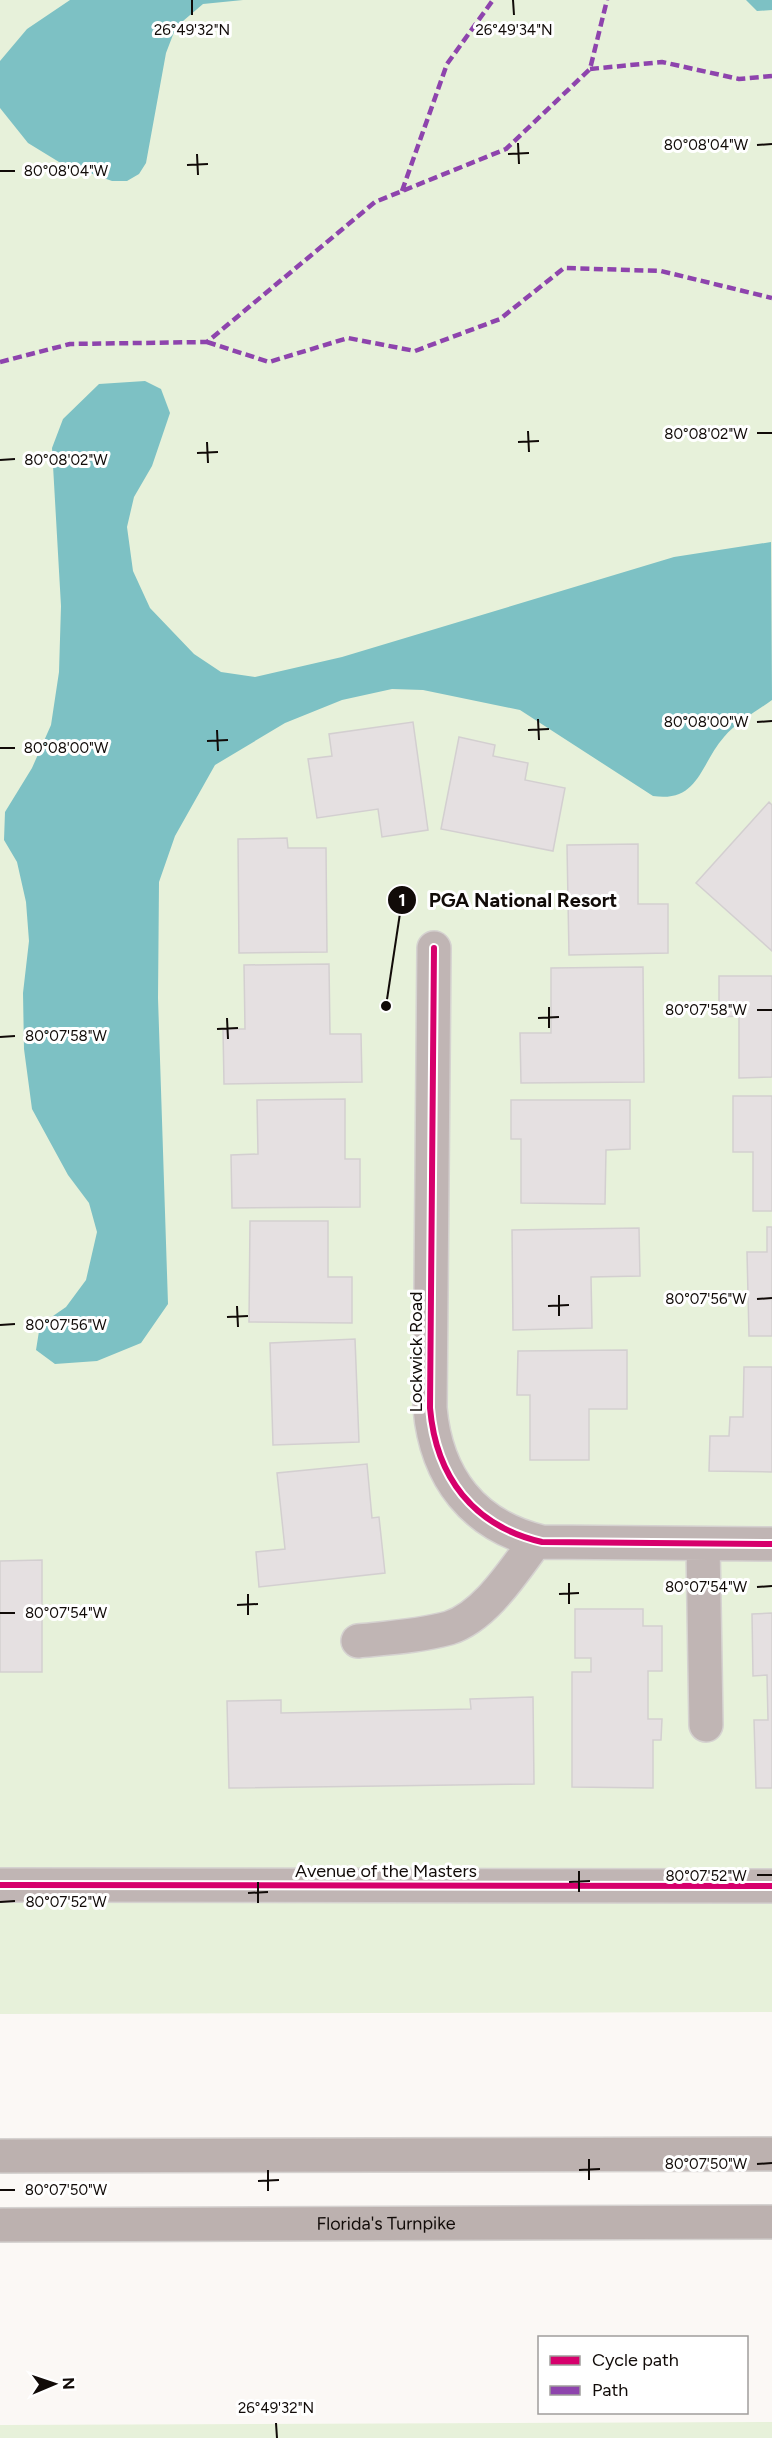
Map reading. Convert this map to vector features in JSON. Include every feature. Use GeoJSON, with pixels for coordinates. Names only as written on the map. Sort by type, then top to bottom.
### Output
{"type":"FeatureCollection","features":[{"type":"Feature","properties":{"kind":"highway"},"geometry":{"type":"LineString","coordinates":[[0,2156],[772,2154]]}},
{"type":"Feature","properties":{"kind":"highway","name":"Florida's Turnpike"},"geometry":{"type":"LineString","coordinates":[[0,2225],[772,2222]]}},
{"type":"Feature","properties":{"kind":"street","name":"Lockwick Road"},"geometry":{"type":"LineString","coordinates":[[434,948],[430,1408],[432,1432],[439,1457],[459,1493],[496,1525],[518,1536],[536,1541],[772,1544]]}},
{"type":"Feature","properties":{"kind":"street"},"geometry":{"type":"LineString","coordinates":[[358,1641],[414,1635],[452,1627],[483,1607],[499,1591],[536,1541]]}},
{"type":"Feature","properties":{"kind":"street"},"geometry":{"type":"LineString","coordinates":[[703,1544],[706,1725]]}},
{"type":"Feature","properties":{"kind":"street","name":"Avenue of the Masters"},"geometry":{"type":"LineString","coordinates":[[0,1885],[772,1886]]}},
{"type":"Feature","properties":{"kind":"green space"},"geometry":{"type":"Polygon","coordinates":[[[0,0],[772,0],[772,2012],[0,2014],[0,0]]]}},
{"type":"Feature","properties":{"kind":"green space"},"geometry":{"type":"Polygon","coordinates":[[[772,2422],[772,2438],[0,2438],[0,2425],[772,2422]]]}},
{"type":"Feature","properties":{"kind":"water"},"geometry":{"type":"Polygon","coordinates":[[[70,0],[243,0],[203,4],[176,27],[166,53],[146,163],[139,174],[127,181],[112,181],[59,162],[28,143],[0,108],[0,61],[27,29],[70,0]]]}},
{"type":"Feature","properties":{"kind":"water"},"geometry":{"type":"Polygon","coordinates":[[[746,0],[772,0],[772,10],[757,11],[746,0]]]}},
{"type":"Feature","properties":{"kind":"water"},"geometry":{"type":"Polygon","coordinates":[[[145,381],[161,389],[170,413],[152,466],[134,497],[127,527],[133,571],[150,608],[194,654],[221,672],[255,677],[342,657],[674,557],[771,542],[772,700],[724,737],[689,788],[680,794],[668,797],[653,796],[520,710],[423,690],[392,689],[342,700],[285,723],[215,765],[175,836],[159,882],[158,998],[168,1304],[141,1343],[97,1361],[55,1364],[36,1350],[40,1325],[66,1307],[86,1280],[97,1232],[89,1203],[68,1175],[32,1109],[24,1049],[23,993],[29,941],[26,902],[17,862],[4,840],[5,812],[32,768],[51,725],[59,672],[61,606],[52,448],[63,419],[99,384],[145,381]]]}},
{"type":"Feature","properties":{"kind":"building"},"geometry":{"type":"Polygon","coordinates":[[[413,722],[428,830],[382,837],[378,809],[317,818],[308,759],[332,756],[329,734],[413,722]]]}},
{"type":"Feature","properties":{"kind":"building"},"geometry":{"type":"Polygon","coordinates":[[[459,737],[495,745],[493,756],[528,763],[525,780],[565,788],[553,851],[441,829],[459,737]]]}},
{"type":"Feature","properties":{"kind":"building"},"geometry":{"type":"Polygon","coordinates":[[[769,802],[772,805],[772,951],[696,883],[769,802]]]}},
{"type":"Feature","properties":{"kind":"building"},"geometry":{"type":"Polygon","coordinates":[[[287,838],[288,848],[326,848],[327,952],[239,953],[238,839],[287,838]]]}},
{"type":"Feature","properties":{"kind":"building"},"geometry":{"type":"Polygon","coordinates":[[[638,844],[638,904],[668,904],[668,953],[569,955],[567,845],[638,844]]]}},
{"type":"Feature","properties":{"kind":"building"},"geometry":{"type":"Polygon","coordinates":[[[329,964],[330,1034],[361,1034],[362,1082],[224,1084],[223,1029],[245,1029],[244,965],[329,964]]]}},
{"type":"Feature","properties":{"kind":"building"},"geometry":{"type":"Polygon","coordinates":[[[643,967],[644,1082],[521,1083],[520,1033],[551,1033],[551,968],[643,967]]]}},
{"type":"Feature","properties":{"kind":"building"},"geometry":{"type":"Polygon","coordinates":[[[719,976],[772,976],[772,1077],[739,1078],[739,1016],[719,1017],[719,976]]]}},
{"type":"Feature","properties":{"kind":"building"},"geometry":{"type":"Polygon","coordinates":[[[733,1096],[772,1096],[772,1211],[753,1211],[753,1152],[733,1152],[733,1096]]]}},
{"type":"Feature","properties":{"kind":"building"},"geometry":{"type":"Polygon","coordinates":[[[345,1099],[345,1159],[360,1159],[360,1207],[232,1208],[231,1155],[258,1154],[257,1100],[345,1099]]]}},
{"type":"Feature","properties":{"kind":"building"},"geometry":{"type":"Polygon","coordinates":[[[511,1100],[630,1100],[630,1149],[606,1150],[605,1204],[521,1203],[521,1139],[511,1139],[511,1100]]]}},
{"type":"Feature","properties":{"kind":"building"},"geometry":{"type":"Polygon","coordinates":[[[250,1221],[328,1221],[328,1277],[352,1277],[352,1323],[249,1322],[250,1221]]]}},
{"type":"Feature","properties":{"kind":"building"},"geometry":{"type":"Polygon","coordinates":[[[767,1227],[772,1227],[772,1336],[749,1336],[747,1252],[767,1252],[767,1227]]]}},
{"type":"Feature","properties":{"kind":"building"},"geometry":{"type":"Polygon","coordinates":[[[639,1228],[640,1276],[591,1277],[592,1328],[513,1330],[512,1230],[639,1228]]]}},
{"type":"Feature","properties":{"kind":"building"},"geometry":{"type":"Polygon","coordinates":[[[355,1339],[359,1442],[273,1445],[270,1343],[355,1339]]]}},
{"type":"Feature","properties":{"kind":"building"},"geometry":{"type":"Polygon","coordinates":[[[627,1350],[627,1409],[589,1409],[589,1460],[530,1460],[530,1395],[517,1395],[518,1351],[627,1350]]]}},
{"type":"Feature","properties":{"kind":"building"},"geometry":{"type":"Polygon","coordinates":[[[744,1367],[772,1367],[772,1472],[709,1471],[710,1436],[729,1436],[730,1417],[743,1417],[744,1367]]]}},
{"type":"Feature","properties":{"kind":"building"},"geometry":{"type":"Polygon","coordinates":[[[367,1464],[372,1518],[379,1517],[385,1573],[259,1587],[256,1552],[285,1549],[277,1473],[367,1464]]]}},
{"type":"Feature","properties":{"kind":"building"},"geometry":{"type":"Polygon","coordinates":[[[42,1560],[42,1672],[0,1672],[0,1561],[42,1560]]]}},
{"type":"Feature","properties":{"kind":"building"},"geometry":{"type":"Polygon","coordinates":[[[575,1609],[643,1609],[643,1626],[662,1626],[662,1671],[648,1671],[648,1719],[662,1719],[661,1740],[653,1740],[653,1788],[572,1787],[572,1672],[591,1672],[591,1658],[575,1658],[575,1609]]]}},
{"type":"Feature","properties":{"kind":"building"},"geometry":{"type":"Polygon","coordinates":[[[772,1613],[772,1788],[756,1788],[754,1720],[768,1720],[767,1675],[753,1676],[752,1614],[772,1613]]]}},
{"type":"Feature","properties":{"kind":"building"},"geometry":{"type":"Polygon","coordinates":[[[533,1697],[534,1784],[229,1788],[227,1701],[281,1700],[281,1713],[471,1709],[470,1699],[533,1697]]]}},
{"type":"Feature","properties":{"kind":"marked path"},"geometry":{"type":"LineString","coordinates":[[402,191],[447,64],[493,0]]}},
{"type":"Feature","properties":{"kind":"marked path"},"geometry":{"type":"LineString","coordinates":[[0,362],[70,344],[207,342],[375,202],[506,149],[590,69],[607,0]]}},
{"type":"Feature","properties":{"kind":"marked path"},"geometry":{"type":"LineString","coordinates":[[590,69],[662,62],[739,79],[772,76]]}},
{"type":"Feature","properties":{"kind":"marked path"},"geometry":{"type":"LineString","coordinates":[[207,342],[269,362],[348,338],[415,351],[500,319],[564,268],[661,271],[772,298]]}},
{"type":"Feature","properties":{"kind":"cycle path"},"geometry":{"type":"LineString","coordinates":[[434,948],[430,1408],[440,1456],[450,1477],[462,1495],[496,1524],[542,1542],[772,1544]]}},
{"type":"Feature","properties":{"kind":"cycle path"},"geometry":{"type":"LineString","coordinates":[[0,1885],[772,1886]]}},
{"type":"Feature","properties":{"kind":"place","name":"PGA National Resort"},"geometry":{"type":"Point","coordinates":[386,1006]}}]}
